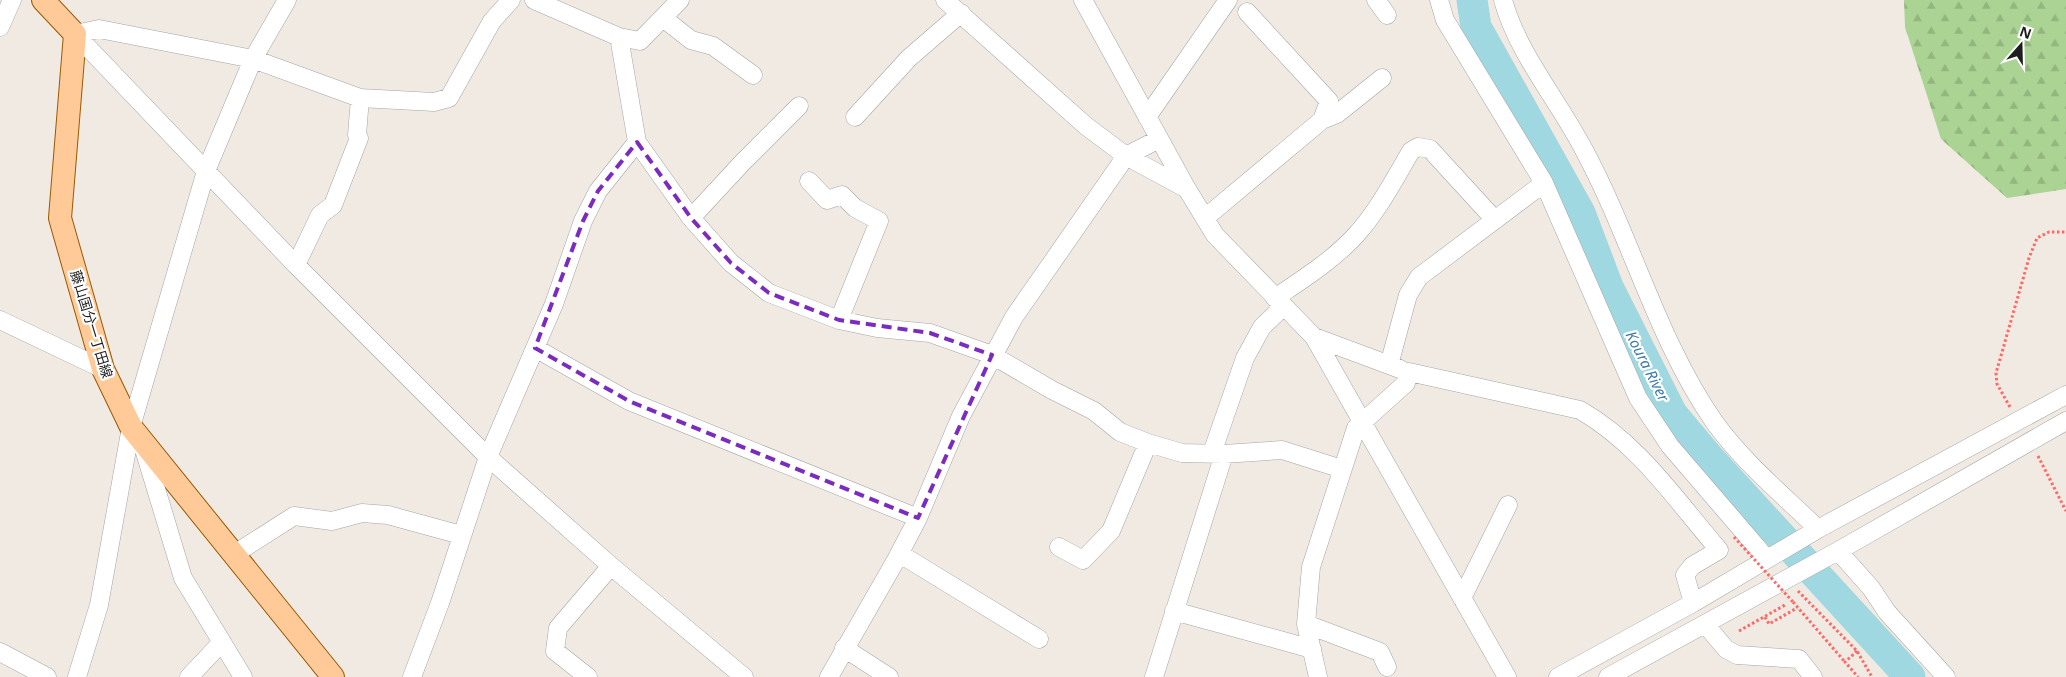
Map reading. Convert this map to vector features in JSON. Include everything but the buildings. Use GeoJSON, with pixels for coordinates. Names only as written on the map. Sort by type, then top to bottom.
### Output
{"type":"FeatureCollection","features":[{"type":"Feature","properties":{"kind":"main road"},"geometry":{"type":"LineString","coordinates":[[43,0],[75,34]]}},
{"type":"Feature","properties":{"kind":"main road","name":"藤山国分一丁田線"},"geometry":{"type":"LineString","coordinates":[[75,34],[60,218],[103,369],[136,434],[333,677]]}},
{"type":"Feature","properties":{"kind":"street"},"geometry":{"type":"LineString","coordinates":[[0,27],[12,0]]}},
{"type":"Feature","properties":{"kind":"street"},"geometry":{"type":"LineString","coordinates":[[77,677],[99,605],[136,434],[206,171],[253,59],[287,0]]}},
{"type":"Feature","properties":{"kind":"street"},"geometry":{"type":"LineString","coordinates":[[75,34],[99,29],[253,59],[360,98],[434,102],[449,98],[492,21],[511,0]]}},
{"type":"Feature","properties":{"kind":"street"},"geometry":{"type":"LineString","coordinates":[[534,0],[619,37],[640,40],[680,0]]}},
{"type":"Feature","properties":{"kind":"street"},"geometry":{"type":"LineString","coordinates":[[945,0],[1086,126],[1126,156],[1187,189]]}},
{"type":"Feature","properties":{"kind":"street"},"geometry":{"type":"LineString","coordinates":[[1083,0],[1187,189],[1215,235],[1314,336],[1508,677]]}},
{"type":"Feature","properties":{"kind":"street"},"geometry":{"type":"LineString","coordinates":[[1147,117],[1228,0]]}},
{"type":"Feature","properties":{"kind":"street"},"geometry":{"type":"LineString","coordinates":[[1376,0],[1387,15]]}},
{"type":"Feature","properties":{"kind":"street"},"geometry":{"type":"LineString","coordinates":[[1439,0],[1445,20],[1544,183],[1638,398],[1670,446],[1767,559]]}},
{"type":"Feature","properties":{"kind":"street"},"geometry":{"type":"LineString","coordinates":[[1503,0],[1507,14],[1529,57],[1584,150],[1613,209],[1667,338],[1690,384],[1737,451],[1818,529]]}},
{"type":"Feature","properties":{"kind":"street"},"geometry":{"type":"LineString","coordinates":[[1247,12],[1329,101],[1322,120]]}},
{"type":"Feature","properties":{"kind":"street"},"geometry":{"type":"LineString","coordinates":[[855,117],[909,58],[960,13]]}},
{"type":"Feature","properties":{"kind":"street"},"geometry":{"type":"LineString","coordinates":[[663,18],[691,40],[714,46],[753,74]]}},
{"type":"Feature","properties":{"kind":"street"},"geometry":{"type":"LineString","coordinates":[[75,34],[296,265],[488,457],[611,566],[744,677]]}},
{"type":"Feature","properties":{"kind":"street"},"geometry":{"type":"LineString","coordinates":[[619,37],[637,142],[691,218],[731,263],[769,293],[839,320],[877,328],[930,333],[992,355],[1052,390],[1094,410],[1120,432],[1148,443],[1182,453],[1218,454],[1282,450],[1342,469]]}},
{"type":"Feature","properties":{"kind":"street"},"geometry":{"type":"LineString","coordinates":[[1205,218],[1322,120],[1337,114],[1382,78]]}},
{"type":"Feature","properties":{"kind":"street"},"geometry":{"type":"LineString","coordinates":[[296,265],[320,215],[333,205],[359,138],[357,135],[360,98]]}},
{"type":"Feature","properties":{"kind":"street"},"geometry":{"type":"LineString","coordinates":[[691,218],[799,106]]}},
{"type":"Feature","properties":{"kind":"street"},"geometry":{"type":"LineString","coordinates":[[829,677],[844,648],[900,554],[918,518],[961,416],[1014,317],[1126,156],[1159,139]]}},
{"type":"Feature","properties":{"kind":"street"},"geometry":{"type":"LineString","coordinates":[[412,677],[440,603],[488,457],[569,264],[583,221],[598,191],[637,142]]}},
{"type":"Feature","properties":{"kind":"street"},"geometry":{"type":"LineString","coordinates":[[1154,677],[1245,358],[1262,327],[1280,302],[1355,236],[1382,200],[1411,151],[1418,147],[1430,149],[1495,220]]}},
{"type":"Feature","properties":{"kind":"street"},"geometry":{"type":"LineString","coordinates":[[809,182],[826,200],[842,195],[855,208],[879,221],[839,320]]}},
{"type":"Feature","properties":{"kind":"street"},"geometry":{"type":"LineString","coordinates":[[1389,365],[1408,295],[1419,277],[1544,183]]}},
{"type":"Feature","properties":{"kind":"street"},"geometry":{"type":"LineString","coordinates":[[0,320],[103,369]]}},
{"type":"Feature","properties":{"kind":"street"},"geometry":{"type":"LineString","coordinates":[[1314,336],[1409,372],[1580,410],[1600,422],[1618,435],[1634,451],[1719,550],[1692,566],[1685,575],[1693,603]]}},
{"type":"Feature","properties":{"kind":"street"},"geometry":{"type":"LineString","coordinates":[[535,348],[629,401],[918,518]]}},
{"type":"Feature","properties":{"kind":"street"},"geometry":{"type":"LineString","coordinates":[[1318,677],[1306,624],[1312,567],[1356,428],[1406,383],[1409,372]]}},
{"type":"Feature","properties":{"kind":"street"},"geometry":{"type":"LineString","coordinates":[[1558,677],[1693,603],[1818,529],[2066,395]]}},
{"type":"Feature","properties":{"kind":"street"},"geometry":{"type":"LineString","coordinates":[[1608,677],[2066,421]]}},
{"type":"Feature","properties":{"kind":"street"},"geometry":{"type":"LineString","coordinates":[[136,434],[183,578],[243,677]]}},
{"type":"Feature","properties":{"kind":"street"},"geometry":{"type":"LineString","coordinates":[[1059,547],[1083,560],[1111,531],[1148,443]]}},
{"type":"Feature","properties":{"kind":"street"},"geometry":{"type":"LineString","coordinates":[[1462,598],[1508,505]]}},
{"type":"Feature","properties":{"kind":"street"},"geometry":{"type":"LineString","coordinates":[[234,555],[294,516],[332,521],[362,513],[388,514],[461,535]]}},
{"type":"Feature","properties":{"kind":"street"},"geometry":{"type":"LineString","coordinates":[[1838,550],[1870,588],[1887,612],[1946,677]]}},
{"type":"Feature","properties":{"kind":"street"},"geometry":{"type":"LineString","coordinates":[[900,554],[1039,639]]}},
{"type":"Feature","properties":{"kind":"street"},"geometry":{"type":"LineString","coordinates":[[588,677],[555,651],[558,628],[611,566]]}},
{"type":"Feature","properties":{"kind":"street"},"geometry":{"type":"LineString","coordinates":[[1174,611],[1312,649]]}},
{"type":"Feature","properties":{"kind":"street"},"geometry":{"type":"LineString","coordinates":[[1306,624],[1380,652],[1387,667]]}},
{"type":"Feature","properties":{"kind":"street"},"geometry":{"type":"LineString","coordinates":[[1705,624],[1726,649],[1737,654],[1799,659],[1813,677]]}},
{"type":"Feature","properties":{"kind":"street"},"geometry":{"type":"LineString","coordinates":[[189,677],[222,642]]}},
{"type":"Feature","properties":{"kind":"street"},"geometry":{"type":"LineString","coordinates":[[844,648],[889,677]]}},
{"type":"Feature","properties":{"kind":"street"},"geometry":{"type":"LineString","coordinates":[[0,652],[47,677]]}},
{"type":"Feature","properties":{"kind":"path"},"geometry":{"type":"LineString","coordinates":[[2011,409],[1997,384],[1996,373],[2029,258],[2037,238],[2049,232],[2066,232]]}},
{"type":"Feature","properties":{"kind":"path"},"geometry":{"type":"LineString","coordinates":[[2038,456],[2066,510]]}},
{"type":"Feature","properties":{"kind":"path"},"geometry":{"type":"LineString","coordinates":[[1734,537],[1858,677]]}},
{"type":"Feature","properties":{"kind":"path"},"geometry":{"type":"LineString","coordinates":[[1786,579],[1857,651],[1872,677]]}},
{"type":"Feature","properties":{"kind":"path"},"geometry":{"type":"LineString","coordinates":[[1739,631],[1785,605]]}},
{"type":"Feature","properties":{"kind":"path"},"geometry":{"type":"LineString","coordinates":[[1765,617],[1769,624],[1797,608]]}},
{"type":"Feature","properties":{"kind":"path"},"geometry":{"type":"LineString","coordinates":[[1845,662],[1857,651]]}},
{"type":"Feature","properties":{"kind":"highlighted area"},"geometry":{"type":"Polygon","coordinates":[[[637,142],[691,218],[731,263],[769,293],[839,320],[930,333],[992,355],[918,518],[629,401],[535,348],[583,221],[598,191],[637,142]]]}},
{"type":"Feature","properties":{"kind":"green space"},"geometry":{"type":"Polygon","coordinates":[[[1904,0],[2066,0],[2066,189],[2007,198],[1941,139],[1905,27],[1904,0]]]}},
{"type":"Feature","properties":{"kind":"waterway","name":"Koura River"},"geometry":{"type":"LineString","coordinates":[[1472,0],[1476,27],[1580,213],[1608,287],[1672,414],[1709,458],[1910,677]]}}]}
